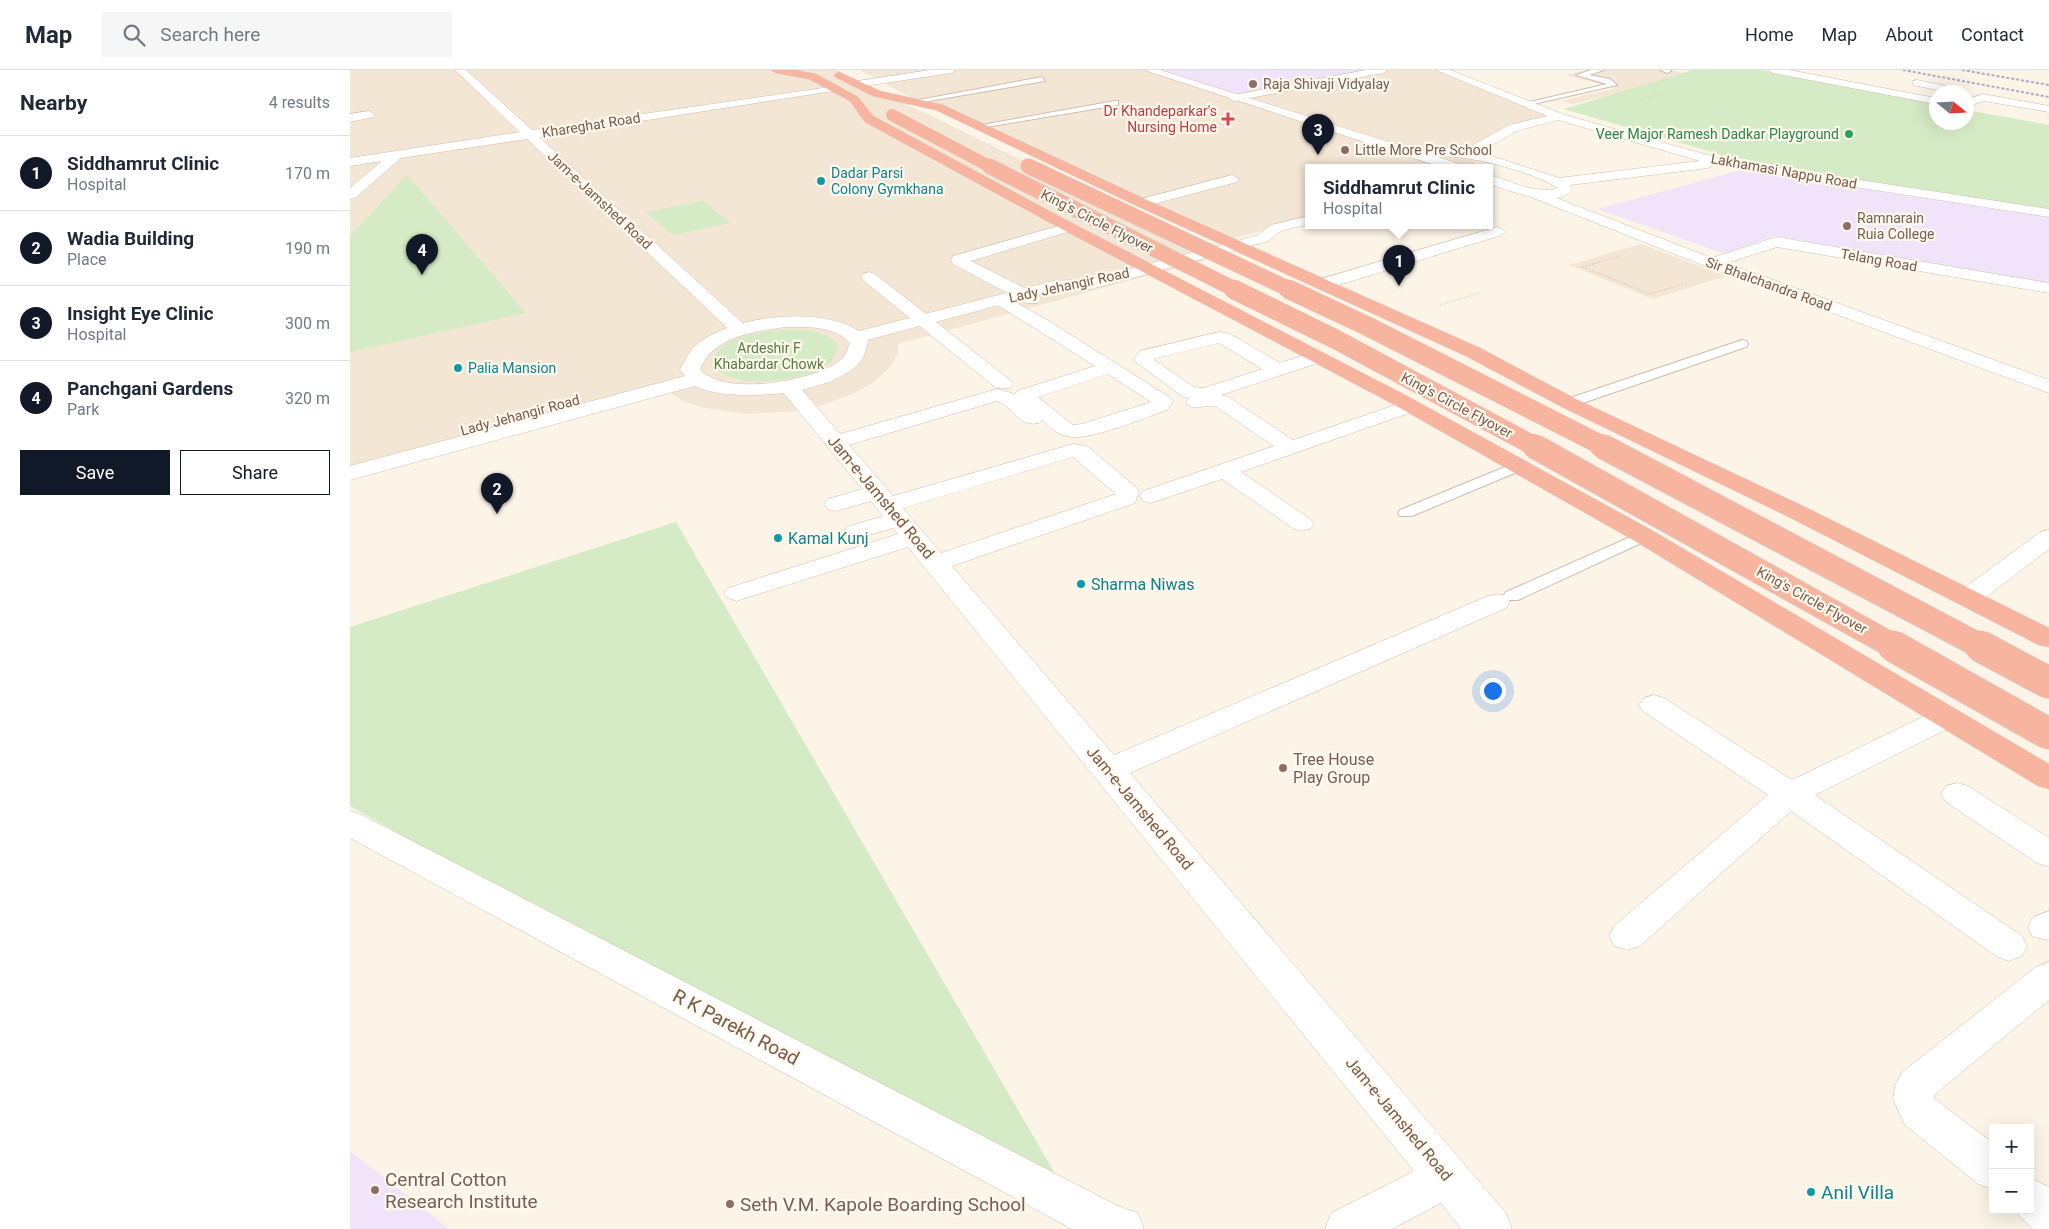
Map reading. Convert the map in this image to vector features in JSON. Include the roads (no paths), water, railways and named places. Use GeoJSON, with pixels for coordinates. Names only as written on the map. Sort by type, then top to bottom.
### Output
{"type":"FeatureCollection","features":[{"type":"Feature","properties":{"kind":"highway"},"geometry":{"type":"LineString","coordinates":[[776,70],[812,76]]}},
{"type":"Feature","properties":{"kind":"highway","name":"King's Circle Flyover"},"geometry":{"type":"LineString","coordinates":[[801,70],[854,99],[884,112],[1069,208],[1362,354],[1594,479],[2049,734]]}},
{"type":"Feature","properties":{"kind":"highway"},"geometry":{"type":"LineString","coordinates":[[837,72],[877,94],[917,106],[939,106],[1142,203],[1473,352],[1569,403],[1795,511],[2049,639]]}},
{"type":"Feature","properties":{"kind":"highway"},"geometry":{"type":"LineString","coordinates":[[854,99],[870,119],[1069,227],[1411,406],[1517,467],[1644,536],[2049,778]]}},
{"type":"Feature","properties":{"kind":"highway","name":"King's Circle Flyover"},"geometry":{"type":"LineString","coordinates":[[917,106],[1100,201],[1375,331],[1635,463],[2049,683]]}},
{"type":"Feature","properties":{"kind":"street","name":"Jam-e-Jamshed Road"},"geometry":{"type":"LineString","coordinates":[[460,70],[740,330]]}},
{"type":"Feature","properties":{"kind":"street"},"geometry":{"type":"LineString","coordinates":[[858,84],[951,70]]}},
{"type":"Feature","properties":{"kind":"street"},"geometry":{"type":"LineString","coordinates":[[1149,70],[1444,164]]}},
{"type":"Feature","properties":{"kind":"street"},"geometry":{"type":"LineString","coordinates":[[1234,98],[1383,70]]}},
{"type":"Feature","properties":{"kind":"street","name":"Lakhamasi Nappu Road"},"geometry":{"type":"LineString","coordinates":[[1441,70],[1559,116],[1721,162],[2049,213]]}},
{"type":"Feature","properties":{"kind":"street"},"geometry":{"type":"LineString","coordinates":[[1773,70],[1929,100]]}},
{"type":"Feature","properties":{"kind":"street"},"geometry":{"type":"LineString","coordinates":[[1847,84],[1862,78],[1883,79]]}},
{"type":"Feature","properties":{"kind":"street"},"geometry":{"type":"LineString","coordinates":[[1905,81],[1929,86]]}},
{"type":"Feature","properties":{"kind":"street","name":"Khareghat Road"},"geometry":{"type":"LineString","coordinates":[[350,162],[833,88]]}},
{"type":"Feature","properties":{"kind":"street"},"geometry":{"type":"LineString","coordinates":[[1974,95],[2049,109]]}},
{"type":"Feature","properties":{"kind":"street"},"geometry":{"type":"LineString","coordinates":[[1974,101],[1983,97]]}},
{"type":"Feature","properties":{"kind":"street"},"geometry":{"type":"LineString","coordinates":[[1513,128],[1523,103]]}},
{"type":"Feature","properties":{"kind":"street"},"geometry":{"type":"LineString","coordinates":[[1974,107],[1985,110]]}},
{"type":"Feature","properties":{"kind":"street"},"geometry":{"type":"LineString","coordinates":[[350,118],[369,115]]}},
{"type":"Feature","properties":{"kind":"street"},"geometry":{"type":"LineString","coordinates":[[1469,153],[1513,128],[1559,116]]}},
{"type":"Feature","properties":{"kind":"street"},"geometry":{"type":"LineString","coordinates":[[1650,170],[1677,150]]}},
{"type":"Feature","properties":{"kind":"street"},"geometry":{"type":"LineString","coordinates":[[1438,162],[1432,158],[1433,154],[1456,151],[1469,153],[1558,182],[1564,186],[1565,190],[1552,194],[1534,193]]}},
{"type":"Feature","properties":{"kind":"street"},"geometry":{"type":"LineString","coordinates":[[350,195],[398,154]]}},
{"type":"Feature","properties":{"kind":"street"},"geometry":{"type":"LineString","coordinates":[[1558,182],[1721,162]]}},
{"type":"Feature","properties":{"kind":"street"},"geometry":{"type":"LineString","coordinates":[[1142,203],[1232,179]]}},
{"type":"Feature","properties":{"kind":"street","name":"Sir Bhalchandra Road"},"geometry":{"type":"LineString","coordinates":[[1493,180],[1534,193],[1711,263],[2049,387]]}},
{"type":"Feature","properties":{"kind":"street","name":"Lady Jehangir Road"},"geometry":{"type":"LineString","coordinates":[[856,337],[1002,300],[1022,302],[1053,286],[1091,284],[1141,264],[1229,241],[1246,231],[1276,228],[1305,221]]}},
{"type":"Feature","properties":{"kind":"street"},"geometry":{"type":"LineString","coordinates":[[1069,227],[959,259],[1022,302],[1110,367],[1162,401],[1162,404],[1084,430],[1072,431],[1064,429],[1023,396],[1110,367]]}},
{"type":"Feature","properties":{"kind":"street"},"geometry":{"type":"LineString","coordinates":[[1323,284],[1497,232]]}},
{"type":"Feature","properties":{"kind":"street","name":"Telang Road"},"geometry":{"type":"LineString","coordinates":[[1711,263],[1776,242],[2049,288]]}},
{"type":"Feature","properties":{"kind":"street"},"geometry":{"type":"LineString","coordinates":[[869,277],[1003,384]]}},
{"type":"Feature","properties":{"kind":"street"},"geometry":{"type":"LineString","coordinates":[[1022,302],[1057,314]]}},
{"type":"Feature","properties":{"kind":"street"},"geometry":{"type":"LineString","coordinates":[[1019,330],[1011,324],[1022,302]]}},
{"type":"Feature","properties":{"kind":"street"},"geometry":{"type":"LineString","coordinates":[[785,322],[828,324],[856,337],[859,342],[854,359],[830,374],[789,387],[760,390],[728,388],[707,384],[694,374],[698,352],[708,344],[740,330],[785,322]]}},
{"type":"Feature","properties":{"kind":"street"},"geometry":{"type":"LineString","coordinates":[[1276,370],[1224,338],[1219,337],[1147,355],[1142,360],[1189,392],[1205,394],[1317,357]]}},
{"type":"Feature","properties":{"kind":"street"},"geometry":{"type":"LineString","coordinates":[[350,473],[694,374]]}},
{"type":"Feature","properties":{"kind":"street","name":"Lady Jehangir Road"},"geometry":{"type":"LineString","coordinates":[[350,460],[694,374]]}},
{"type":"Feature","properties":{"kind":"street","name":"Jam-e-Jamshed Road"},"geometry":{"type":"LineString","coordinates":[[789,387],[1490,1229]]}},
{"type":"Feature","properties":{"kind":"street"},"geometry":{"type":"LineString","coordinates":[[736,592],[793,568],[892,510],[1044,448],[1055,441],[1055,438],[1008,398],[997,395],[835,442]]}},
{"type":"Feature","properties":{"kind":"street"},"geometry":{"type":"LineString","coordinates":[[1196,402],[1205,399],[1221,401],[1292,449]]}},
{"type":"Feature","properties":{"kind":"street"},"geometry":{"type":"LineString","coordinates":[[1151,496],[1226,472],[1411,406]]}},
{"type":"Feature","properties":{"kind":"street"},"geometry":{"type":"LineString","coordinates":[[855,532],[892,510],[1073,450],[1078,451],[1128,492],[1127,498],[936,563]]}},
{"type":"Feature","properties":{"kind":"street"},"geometry":{"type":"LineString","coordinates":[[1226,472],[1302,524]]}},
{"type":"Feature","properties":{"kind":"street"},"geometry":{"type":"LineString","coordinates":[[836,504],[892,510]]}},
{"type":"Feature","properties":{"kind":"street"},"geometry":{"type":"LineString","coordinates":[[1968,598],[2049,537]]}},
{"type":"Feature","properties":{"kind":"street"},"geometry":{"type":"LineString","coordinates":[[1108,770],[1504,599]]}},
{"type":"Feature","properties":{"kind":"street"},"geometry":{"type":"LineString","coordinates":[[1654,705],[1790,794],[2009,946]]}},
{"type":"Feature","properties":{"kind":"street"},"geometry":{"type":"LineString","coordinates":[[1627,936],[1790,794],[1947,717]]}},
{"type":"Feature","properties":{"kind":"street"},"geometry":{"type":"LineString","coordinates":[[1957,794],[2049,854]]}},
{"type":"Feature","properties":{"kind":"street","name":"R K Parekh Road"},"geometry":{"type":"LineString","coordinates":[[350,823],[1105,1222],[1122,1229]]}},
{"type":"Feature","properties":{"kind":"street"},"geometry":{"type":"LineString","coordinates":[[1989,1166],[1920,1112],[1913,1099],[1915,1086],[2047,982]]}},
{"type":"Feature","properties":{"kind":"street"},"geometry":{"type":"LineString","coordinates":[[1347,1229],[1447,1177]]}},
{"type":"Feature","properties":{"kind":"street"},"geometry":{"type":"LineString","coordinates":[[2034,1202],[2049,1214]]}},
{"type":"Feature","properties":{"kind":"lane"},"geometry":{"type":"LineString","coordinates":[[1523,103],[1613,86],[1607,81],[1580,75],[1600,70]]}},
{"type":"Feature","properties":{"kind":"lane"},"geometry":{"type":"LineString","coordinates":[[917,106],[1042,79]]}},
{"type":"Feature","properties":{"kind":"lane"},"geometry":{"type":"LineString","coordinates":[[980,126],[1115,103]]}},
{"type":"Feature","properties":{"kind":"lane"},"geometry":{"type":"LineString","coordinates":[[1569,403],[1742,344]]}},
{"type":"Feature","properties":{"kind":"lane"},"geometry":{"type":"LineString","coordinates":[[1406,513],[1517,467]]}},
{"type":"Feature","properties":{"kind":"lane"},"geometry":{"type":"LineString","coordinates":[[1504,599],[1644,536]]}},
{"type":"Feature","properties":{"kind":"railway"},"geometry":{"type":"LineString","coordinates":[[1903,70],[2049,97]]}},
{"type":"Feature","properties":{"kind":"railway"},"geometry":{"type":"LineString","coordinates":[[1962,70],[2049,85]]}},
{"type":"Feature","properties":{"kind":"place","name":"Raja Shivaji Vidyalay"},"geometry":{"type":"Point","coordinates":[1253,84]}},
{"type":"Feature","properties":{"kind":"place","name":"Dr Khandeparkar's Nursing Home"},"geometry":{"type":"Point","coordinates":[1228,119]}},
{"type":"Feature","properties":{"kind":"place","name":"Veer Major Ramesh Dadkar Playground"},"geometry":{"type":"Point","coordinates":[1849,134]}},
{"type":"Feature","properties":{"kind":"place","name":"Little More Pre School"},"geometry":{"type":"Point","coordinates":[1345,150]}},
{"type":"Feature","properties":{"kind":"place","name":"Insight Eye Clinic"},"geometry":{"type":"Point","coordinates":[1318,155]}},
{"type":"Feature","properties":{"kind":"place","name":"Dadar Parsi Colony Gymkhana"},"geometry":{"type":"Point","coordinates":[821,181]}},
{"type":"Feature","properties":{"kind":"place","name":"Ramnarain Ruia College"},"geometry":{"type":"Point","coordinates":[1847,226]}},
{"type":"Feature","properties":{"kind":"place","name":"Panchgani Gardens"},"geometry":{"type":"Point","coordinates":[422,275]}},
{"type":"Feature","properties":{"kind":"place","name":"Siddhamrut Clinic"},"geometry":{"type":"Point","coordinates":[1399,286]}},
{"type":"Feature","properties":{"kind":"place","name":"Palia Mansion"},"geometry":{"type":"Point","coordinates":[458,368]}},
{"type":"Feature","properties":{"kind":"place","name":"Wadia Building"},"geometry":{"type":"Point","coordinates":[497,514]}},
{"type":"Feature","properties":{"kind":"place","name":"Kamal Kunj"},"geometry":{"type":"Point","coordinates":[778,538]}},
{"type":"Feature","properties":{"kind":"place","name":"Sharma Niwas"},"geometry":{"type":"Point","coordinates":[1081,584]}},
{"type":"Feature","properties":{"kind":"place","name":"Tree House Play Group"},"geometry":{"type":"Point","coordinates":[1283,768]}},
{"type":"Feature","properties":{"kind":"place","name":"Central Cotton Research Institute"},"geometry":{"type":"Point","coordinates":[375,1190]}},
{"type":"Feature","properties":{"kind":"place","name":"Anil Villa"},"geometry":{"type":"Point","coordinates":[1811,1192]}},
{"type":"Feature","properties":{"kind":"place","name":"Seth V.M. Kapole Boarding School"},"geometry":{"type":"Point","coordinates":[730,1204]}},
{"type":"Feature","properties":{"kind":"park label","name":"Ardeshir F Khabardar Chowk"},"geometry":{"type":"Point","coordinates":[769,356]}}]}
